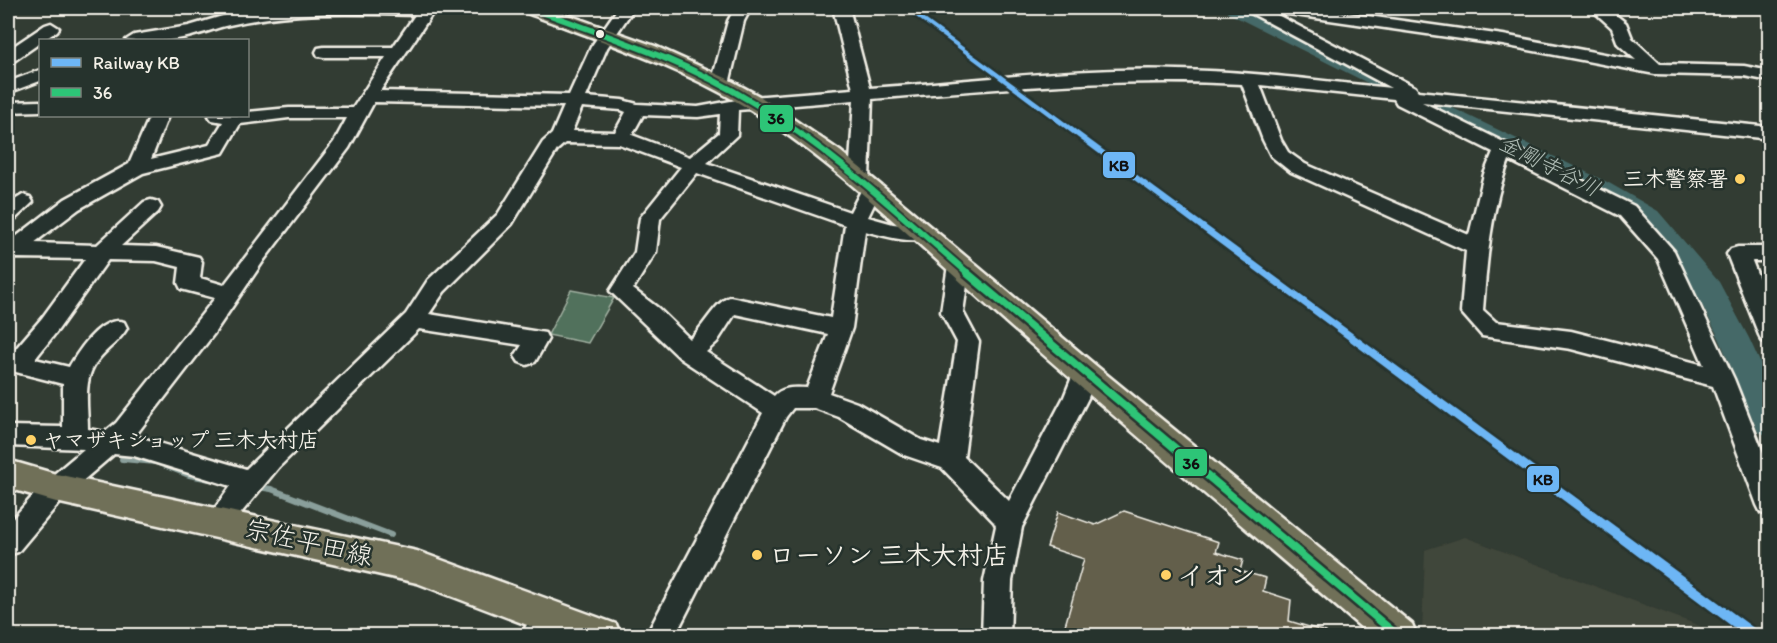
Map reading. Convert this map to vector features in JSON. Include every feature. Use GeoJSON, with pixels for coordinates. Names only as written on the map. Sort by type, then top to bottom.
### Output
{"type":"FeatureCollection","features":[{"type":"Feature","properties":{"kind":"main road"},"geometry":{"type":"LineString","coordinates":[[531,8],[647,51],[734,98],[831,156],[1084,373],[1399,636]]}},
{"type":"Feature","properties":{"kind":"main road","name":"宗佐平田線"},"geometry":{"type":"LineString","coordinates":[[8,474],[56,488],[417,567],[541,626],[603,636]]}},
{"type":"Feature","properties":{"kind":"street"},"geometry":{"type":"LineString","coordinates":[[218,522],[251,481],[414,320],[436,286],[505,219],[550,146],[560,137],[599,47],[620,21],[627,8]]}},
{"type":"Feature","properties":{"kind":"street"},"geometry":{"type":"LineString","coordinates":[[743,8],[736,21],[734,98],[728,135],[692,166],[650,218],[645,252],[621,291],[689,352],[777,410]]}},
{"type":"Feature","properties":{"kind":"street"},"geometry":{"type":"LineString","coordinates":[[815,398],[841,328],[856,220],[865,185],[863,95],[842,8]]}},
{"type":"Feature","properties":{"kind":"street"},"geometry":{"type":"LineString","coordinates":[[1253,8],[1421,97]]}},
{"type":"Feature","properties":{"kind":"street"},"geometry":{"type":"LineString","coordinates":[[1281,8],[1411,26],[1655,69],[1744,71],[1770,76]]}},
{"type":"Feature","properties":{"kind":"street"},"geometry":{"type":"LineString","coordinates":[[1399,8],[1411,26]]}},
{"type":"Feature","properties":{"kind":"street"},"geometry":{"type":"LineString","coordinates":[[1598,8],[1620,26],[1624,40],[1655,69]]}},
{"type":"Feature","properties":{"kind":"street"},"geometry":{"type":"LineString","coordinates":[[147,39],[186,36],[226,20],[302,10],[427,9]]}},
{"type":"Feature","properties":{"kind":"street"},"geometry":{"type":"LineString","coordinates":[[8,543],[56,488],[125,430],[342,144],[363,105],[427,9]]}},
{"type":"Feature","properties":{"kind":"street"},"geometry":{"type":"LineString","coordinates":[[8,57],[51,28]]}},
{"type":"Feature","properties":{"kind":"street"},"geometry":{"type":"LineString","coordinates":[[324,52],[398,52]]}},
{"type":"Feature","properties":{"kind":"street"},"geometry":{"type":"LineString","coordinates":[[8,88],[39,75]]}},
{"type":"Feature","properties":{"kind":"street"},"geometry":{"type":"LineString","coordinates":[[249,116],[363,105],[576,101],[622,105],[637,109],[699,112],[734,98],[863,95],[1105,76],[1178,75],[1249,79],[1770,133]]}},
{"type":"Feature","properties":{"kind":"street"},"geometry":{"type":"LineString","coordinates":[[1249,79],[1272,140],[1281,156],[1298,168],[1477,248]]}},
{"type":"Feature","properties":{"kind":"street"},"geometry":{"type":"LineString","coordinates":[[1394,94],[1627,211],[1667,256],[1722,379],[1770,505]]}},
{"type":"Feature","properties":{"kind":"street"},"geometry":{"type":"LineString","coordinates":[[8,107],[39,106]]}},
{"type":"Feature","properties":{"kind":"street"},"geometry":{"type":"LineString","coordinates":[[621,138],[637,109]]}},
{"type":"Feature","properties":{"kind":"street"},"geometry":{"type":"LineString","coordinates":[[137,168],[159,117]]}},
{"type":"Feature","properties":{"kind":"street"},"geometry":{"type":"LineString","coordinates":[[8,252],[72,204],[137,168],[216,149],[230,117]]}},
{"type":"Feature","properties":{"kind":"street"},"geometry":{"type":"LineString","coordinates":[[560,137],[621,138],[692,166],[856,220],[900,233],[922,233]]}},
{"type":"Feature","properties":{"kind":"street"},"geometry":{"type":"LineString","coordinates":[[1504,149],[1494,174],[1477,248],[1472,312],[1490,330],[1571,340],[1722,379]]}},
{"type":"Feature","properties":{"kind":"street"},"geometry":{"type":"LineString","coordinates":[[12,362],[32,349],[103,252],[151,207]]}},
{"type":"Feature","properties":{"kind":"street"},"geometry":{"type":"LineString","coordinates":[[8,252],[156,254],[191,262],[189,284],[230,294]]}},
{"type":"Feature","properties":{"kind":"street"},"geometry":{"type":"LineString","coordinates":[[1770,254],[1738,254],[1762,298],[1770,335]]}},
{"type":"Feature","properties":{"kind":"street"},"geometry":{"type":"LineString","coordinates":[[951,460],[968,342],[952,312],[959,265]]}},
{"type":"Feature","properties":{"kind":"street"},"geometry":{"type":"LineString","coordinates":[[689,352],[709,336],[730,305],[841,328]]}},
{"type":"Feature","properties":{"kind":"street"},"geometry":{"type":"LineString","coordinates":[[414,320],[537,339],[527,356]]}},
{"type":"Feature","properties":{"kind":"street"},"geometry":{"type":"LineString","coordinates":[[76,438],[75,378],[89,354],[116,328]]}},
{"type":"Feature","properties":{"kind":"street"},"geometry":{"type":"LineString","coordinates":[[12,362],[75,378]]}},
{"type":"Feature","properties":{"kind":"street"},"geometry":{"type":"LineString","coordinates":[[996,636],[998,581],[1009,526],[1076,398],[1084,373]]}},
{"type":"Feature","properties":{"kind":"street"},"geometry":{"type":"LineString","coordinates":[[660,636],[777,410],[787,398],[815,398],[848,410],[913,448],[951,460],[1005,515],[1009,526]]}},
{"type":"Feature","properties":{"kind":"street"},"geometry":{"type":"LineString","coordinates":[[8,436],[76,438],[134,446],[251,481]]}},
{"type":"Feature","properties":{"kind":"shaded area"},"geometry":{"type":"Polygon","coordinates":[[[1465,537],[1700,626],[1702,635],[1422,635],[1425,550],[1465,537]]]}},
{"type":"Feature","properties":{"kind":"green space"},"geometry":{"type":"Polygon","coordinates":[[[571,290],[614,298],[588,343],[548,335],[571,290]]]}},
{"type":"Feature","properties":{"kind":"building","name":"イオン"},"geometry":{"type":"Polygon","coordinates":[[[1124,511],[1219,542],[1216,552],[1243,560],[1240,571],[1266,578],[1263,591],[1291,600],[1289,621],[1326,632],[1326,636],[1062,636],[1084,559],[1047,547],[1058,512],[1095,525],[1124,511]]]}},
{"type":"Feature","properties":{"kind":"waterway","name":"金剛寺谷川"},"geometry":{"type":"LineString","coordinates":[[1236,8],[1425,104],[1600,189],[1648,217],[1709,289],[1734,338],[1770,423]]}},
{"type":"Feature","properties":{"kind":"waterway"},"geometry":{"type":"LineString","coordinates":[[122,459],[156,462],[189,475],[210,479]]}},
{"type":"Feature","properties":{"kind":"waterway"},"geometry":{"type":"LineString","coordinates":[[258,487],[271,489],[391,535]]}},
{"type":"Feature","properties":{"kind":"waterway"},"geometry":{"type":"LineString","coordinates":[[8,524],[19,513]]}},
{"type":"Feature","properties":{"kind":"rail line","name":"KB"},"geometry":{"type":"LineString","coordinates":[[907,8],[1755,636]]}},
{"type":"Feature","properties":{"kind":"transit line","name":"36"},"geometry":{"type":"LineString","coordinates":[[531,8],[647,51],[720,84],[753,102],[831,156],[1084,373],[1398,636]]}},
{"type":"Feature","properties":{"kind":"place","name":"三木警察署"},"geometry":{"type":"Point","coordinates":[1740,179]}},
{"type":"Feature","properties":{"kind":"place","name":"ヤマザキショップ 三木大村店"},"geometry":{"type":"Point","coordinates":[31,440]}},
{"type":"Feature","properties":{"kind":"place","name":"ローソン 三木大村店"},"geometry":{"type":"Point","coordinates":[757,555]}},
{"type":"Feature","properties":{"kind":"place","name":"イオン"},"geometry":{"type":"Point","coordinates":[1166,575]}}]}
